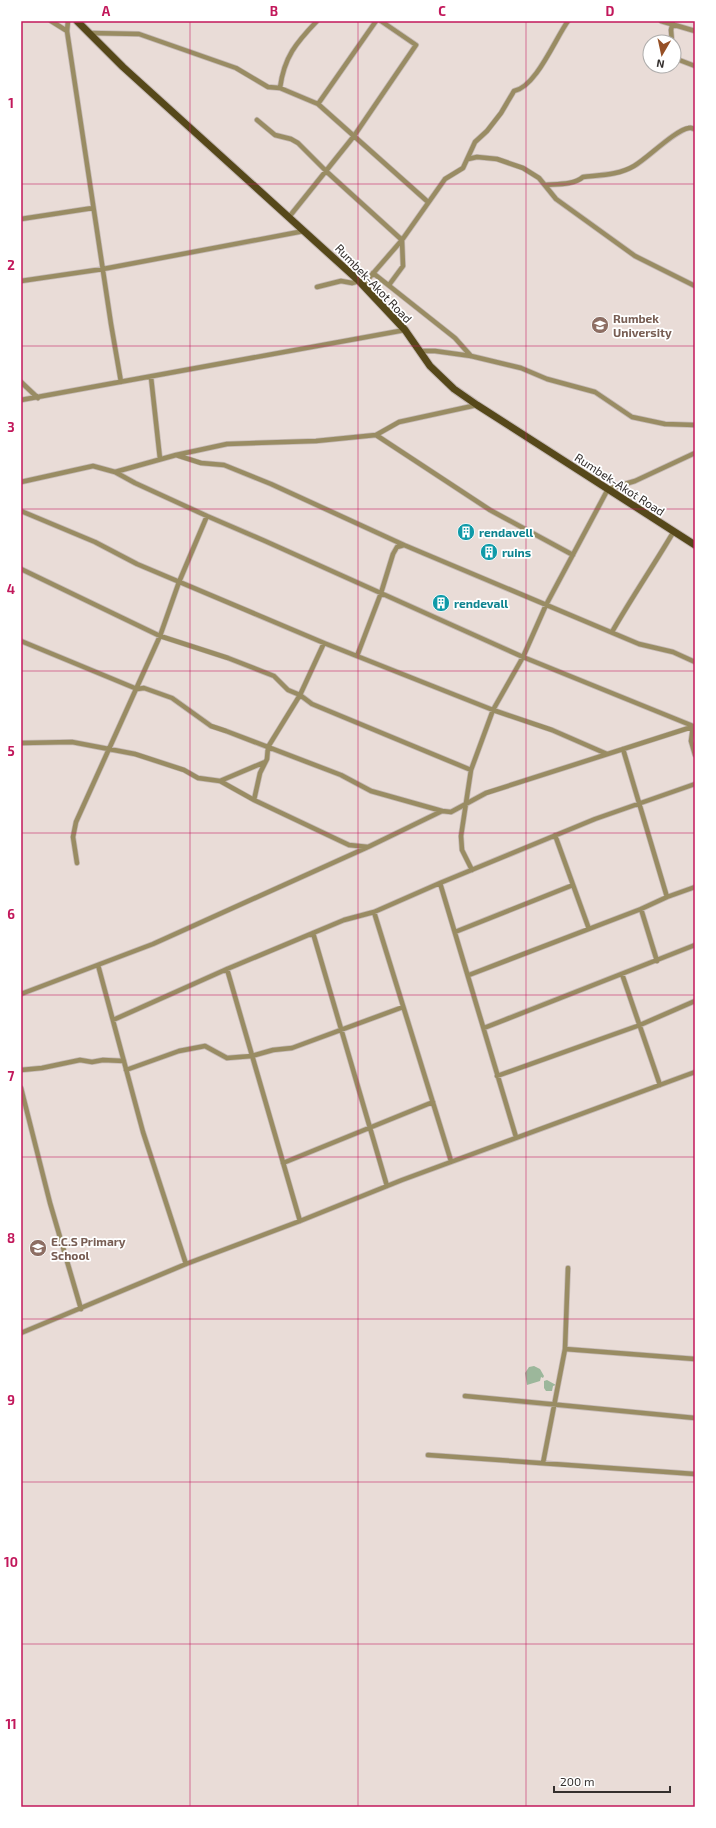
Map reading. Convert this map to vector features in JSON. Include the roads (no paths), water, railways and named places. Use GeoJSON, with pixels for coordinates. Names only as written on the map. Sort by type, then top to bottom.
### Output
{"type":"FeatureCollection","features":[{"type":"Feature","properties":{"kind":"main road","name":"Rumbek-Akot Road"},"geometry":{"type":"LineString","coordinates":[[77,21],[87,33],[361,283],[405,330],[430,366],[443,379],[477,405],[695,545]]}},
{"type":"Feature","properties":{"kind":"street"},"geometry":{"type":"LineString","coordinates":[[51,21],[67,31]]}},
{"type":"Feature","properties":{"kind":"street"},"geometry":{"type":"LineString","coordinates":[[68,21],[67,31],[102,269],[121,382]]}},
{"type":"Feature","properties":{"kind":"street"},"geometry":{"type":"LineString","coordinates":[[280,88],[286,61],[299,39],[317,21]]}},
{"type":"Feature","properties":{"kind":"street"},"geometry":{"type":"LineString","coordinates":[[318,104],[376,21]]}},
{"type":"Feature","properties":{"kind":"street"},"geometry":{"type":"LineString","coordinates":[[289,217],[327,172],[354,136],[416,45],[381,21]]}},
{"type":"Feature","properties":{"kind":"street"},"geometry":{"type":"LineString","coordinates":[[317,287],[342,281],[361,283],[373,273],[402,240],[445,179],[462,168],[468,159],[475,142],[487,131],[501,113],[514,91],[521,89],[542,66],[558,34],[568,21]]}},
{"type":"Feature","properties":{"kind":"street"},"geometry":{"type":"LineString","coordinates":[[662,21],[673,23],[695,31]]}},
{"type":"Feature","properties":{"kind":"street"},"geometry":{"type":"LineString","coordinates":[[671,34],[673,23]]}},
{"type":"Feature","properties":{"kind":"street"},"geometry":{"type":"LineString","coordinates":[[87,33],[139,34],[236,68],[268,87],[280,88],[318,104],[428,202]]}},
{"type":"Feature","properties":{"kind":"street"},"geometry":{"type":"LineString","coordinates":[[682,61],[695,66]]}},
{"type":"Feature","properties":{"kind":"street"},"geometry":{"type":"LineString","coordinates":[[257,120],[275,135],[291,139],[298,143],[327,172],[402,240],[403,266],[388,285]]}},
{"type":"Feature","properties":{"kind":"street"},"geometry":{"type":"LineString","coordinates":[[545,186],[580,180],[583,177],[618,173],[632,168],[674,135],[689,128],[695,129]]}},
{"type":"Feature","properties":{"kind":"street"},"geometry":{"type":"LineString","coordinates":[[468,159],[497,159],[523,168],[539,178],[556,199],[635,256],[695,286]]}},
{"type":"Feature","properties":{"kind":"street"},"geometry":{"type":"LineString","coordinates":[[21,219],[93,208]]}},
{"type":"Feature","properties":{"kind":"street"},"geometry":{"type":"LineString","coordinates":[[21,281],[102,269],[304,231]]}},
{"type":"Feature","properties":{"kind":"street"},"geometry":{"type":"LineString","coordinates":[[373,273],[455,338],[471,356]]}},
{"type":"Feature","properties":{"kind":"street"},"geometry":{"type":"LineString","coordinates":[[21,400],[405,330]]}},
{"type":"Feature","properties":{"kind":"street"},"geometry":{"type":"LineString","coordinates":[[419,350],[471,356],[521,368],[546,379],[595,392],[632,417],[665,424],[695,425]]}},
{"type":"Feature","properties":{"kind":"street"},"geometry":{"type":"LineString","coordinates":[[151,377],[160,459]]}},
{"type":"Feature","properties":{"kind":"street"},"geometry":{"type":"LineString","coordinates":[[21,382],[38,398]]}},
{"type":"Feature","properties":{"kind":"street"},"geometry":{"type":"LineString","coordinates":[[115,472],[176,455],[227,444],[316,441],[376,435],[399,422],[477,405]]}},
{"type":"Feature","properties":{"kind":"street"},"geometry":{"type":"LineString","coordinates":[[376,435],[490,510],[573,555]]}},
{"type":"Feature","properties":{"kind":"street"},"geometry":{"type":"LineString","coordinates":[[472,870],[462,850],[461,836],[471,770],[493,710],[523,657],[546,605],[608,489],[635,481],[695,453]]}},
{"type":"Feature","properties":{"kind":"street"},"geometry":{"type":"LineString","coordinates":[[176,455],[201,463],[224,465],[271,484],[404,545],[639,644],[673,652],[695,662]]}},
{"type":"Feature","properties":{"kind":"street"},"geometry":{"type":"LineString","coordinates":[[21,482],[93,466],[115,472],[135,483],[207,516],[523,657],[694,726]]}},
{"type":"Feature","properties":{"kind":"street"},"geometry":{"type":"LineString","coordinates":[[21,511],[96,542],[137,564],[324,643],[493,710],[552,730],[607,754]]}},
{"type":"Feature","properties":{"kind":"street"},"geometry":{"type":"LineString","coordinates":[[77,863],[73,837],[76,822],[160,636],[179,582],[207,516]]}},
{"type":"Feature","properties":{"kind":"street"},"geometry":{"type":"LineString","coordinates":[[612,632],[633,595],[644,581],[674,531]]}},
{"type":"Feature","properties":{"kind":"street"},"geometry":{"type":"LineString","coordinates":[[357,656],[381,593],[392,554],[396,547],[404,545]]}},
{"type":"Feature","properties":{"kind":"street"},"geometry":{"type":"LineString","coordinates":[[21,569],[160,636],[228,658],[274,676],[288,690],[300,695],[312,704],[471,770]]}},
{"type":"Feature","properties":{"kind":"street"},"geometry":{"type":"LineString","coordinates":[[21,641],[137,689],[144,688],[172,698],[211,726],[226,730],[341,775],[371,791],[442,812],[451,812],[486,793],[694,726]]}},
{"type":"Feature","properties":{"kind":"street"},"geometry":{"type":"LineString","coordinates":[[254,800],[268,747],[300,695],[324,643]]}},
{"type":"Feature","properties":{"kind":"street"},"geometry":{"type":"LineString","coordinates":[[694,726],[691,741],[695,755]]}},
{"type":"Feature","properties":{"kind":"street"},"geometry":{"type":"LineString","coordinates":[[21,743],[72,742],[135,754],[184,770],[198,778],[220,782],[254,800],[349,845],[368,847]]}},
{"type":"Feature","properties":{"kind":"street"},"geometry":{"type":"LineString","coordinates":[[623,749],[638,804],[667,897]]}},
{"type":"Feature","properties":{"kind":"street"},"geometry":{"type":"LineString","coordinates":[[220,782],[265,762]]}},
{"type":"Feature","properties":{"kind":"street"},"geometry":{"type":"LineString","coordinates":[[113,1020],[227,969],[344,920],[374,912],[555,835],[695,784]]}},
{"type":"Feature","properties":{"kind":"street"},"geometry":{"type":"LineString","coordinates":[[21,994],[153,944],[442,812]]}},
{"type":"Feature","properties":{"kind":"street"},"geometry":{"type":"LineString","coordinates":[[555,835],[589,929]]}},
{"type":"Feature","properties":{"kind":"street"},"geometry":{"type":"LineString","coordinates":[[440,883],[469,975],[497,1076],[516,1137]]}},
{"type":"Feature","properties":{"kind":"street"},"geometry":{"type":"LineString","coordinates":[[455,932],[573,885]]}},
{"type":"Feature","properties":{"kind":"street"},"geometry":{"type":"LineString","coordinates":[[469,975],[641,909],[695,886]]}},
{"type":"Feature","properties":{"kind":"street"},"geometry":{"type":"LineString","coordinates":[[641,909],[657,960]]}},
{"type":"Feature","properties":{"kind":"street"},"geometry":{"type":"LineString","coordinates":[[374,912],[451,1161]]}},
{"type":"Feature","properties":{"kind":"street"},"geometry":{"type":"LineString","coordinates":[[314,933],[387,1186]]}},
{"type":"Feature","properties":{"kind":"street"},"geometry":{"type":"LineString","coordinates":[[484,1028],[695,945]]}},
{"type":"Feature","properties":{"kind":"street"},"geometry":{"type":"LineString","coordinates":[[98,965],[143,1132],[186,1264]]}},
{"type":"Feature","properties":{"kind":"street"},"geometry":{"type":"LineString","coordinates":[[227,969],[300,1221]]}},
{"type":"Feature","properties":{"kind":"street"},"geometry":{"type":"LineString","coordinates":[[622,974],[660,1085]]}},
{"type":"Feature","properties":{"kind":"street"},"geometry":{"type":"LineString","coordinates":[[497,1076],[640,1025],[695,1002]]}},
{"type":"Feature","properties":{"kind":"street"},"geometry":{"type":"LineString","coordinates":[[126,1070],[179,1051],[205,1046],[227,1058],[252,1056],[273,1050],[292,1048],[403,1006]]}},
{"type":"Feature","properties":{"kind":"street"},"geometry":{"type":"LineString","coordinates":[[21,1070],[42,1068],[80,1060],[92,1062],[103,1060],[124,1061]]}},
{"type":"Feature","properties":{"kind":"street"},"geometry":{"type":"LineString","coordinates":[[21,1333],[186,1264],[300,1221],[451,1161],[695,1072]]}},
{"type":"Feature","properties":{"kind":"street"},"geometry":{"type":"LineString","coordinates":[[21,1088],[50,1203],[81,1309]]}},
{"type":"Feature","properties":{"kind":"street"},"geometry":{"type":"LineString","coordinates":[[283,1163],[371,1129],[433,1102]]}},
{"type":"Feature","properties":{"kind":"street"},"geometry":{"type":"LineString","coordinates":[[543,1463],[556,1405],[565,1350],[568,1268]]}},
{"type":"Feature","properties":{"kind":"street"},"geometry":{"type":"LineString","coordinates":[[565,1350],[695,1359]]}},
{"type":"Feature","properties":{"kind":"street"},"geometry":{"type":"LineString","coordinates":[[465,1396],[695,1418]]}},
{"type":"Feature","properties":{"kind":"street"},"geometry":{"type":"LineString","coordinates":[[428,1455],[695,1474]]}},
{"type":"Feature","properties":{"kind":"place","name":"Rumbek University"},"geometry":{"type":"Point","coordinates":[600,325]}},
{"type":"Feature","properties":{"kind":"place","name":"rendavell"},"geometry":{"type":"Point","coordinates":[466,532]}},
{"type":"Feature","properties":{"kind":"place","name":"ruins"},"geometry":{"type":"Point","coordinates":[489,552]}},
{"type":"Feature","properties":{"kind":"place","name":"rendevall"},"geometry":{"type":"Point","coordinates":[441,603]}},
{"type":"Feature","properties":{"kind":"place","name":"E.C.S Primary School"},"geometry":{"type":"Point","coordinates":[38,1248]}}]}
